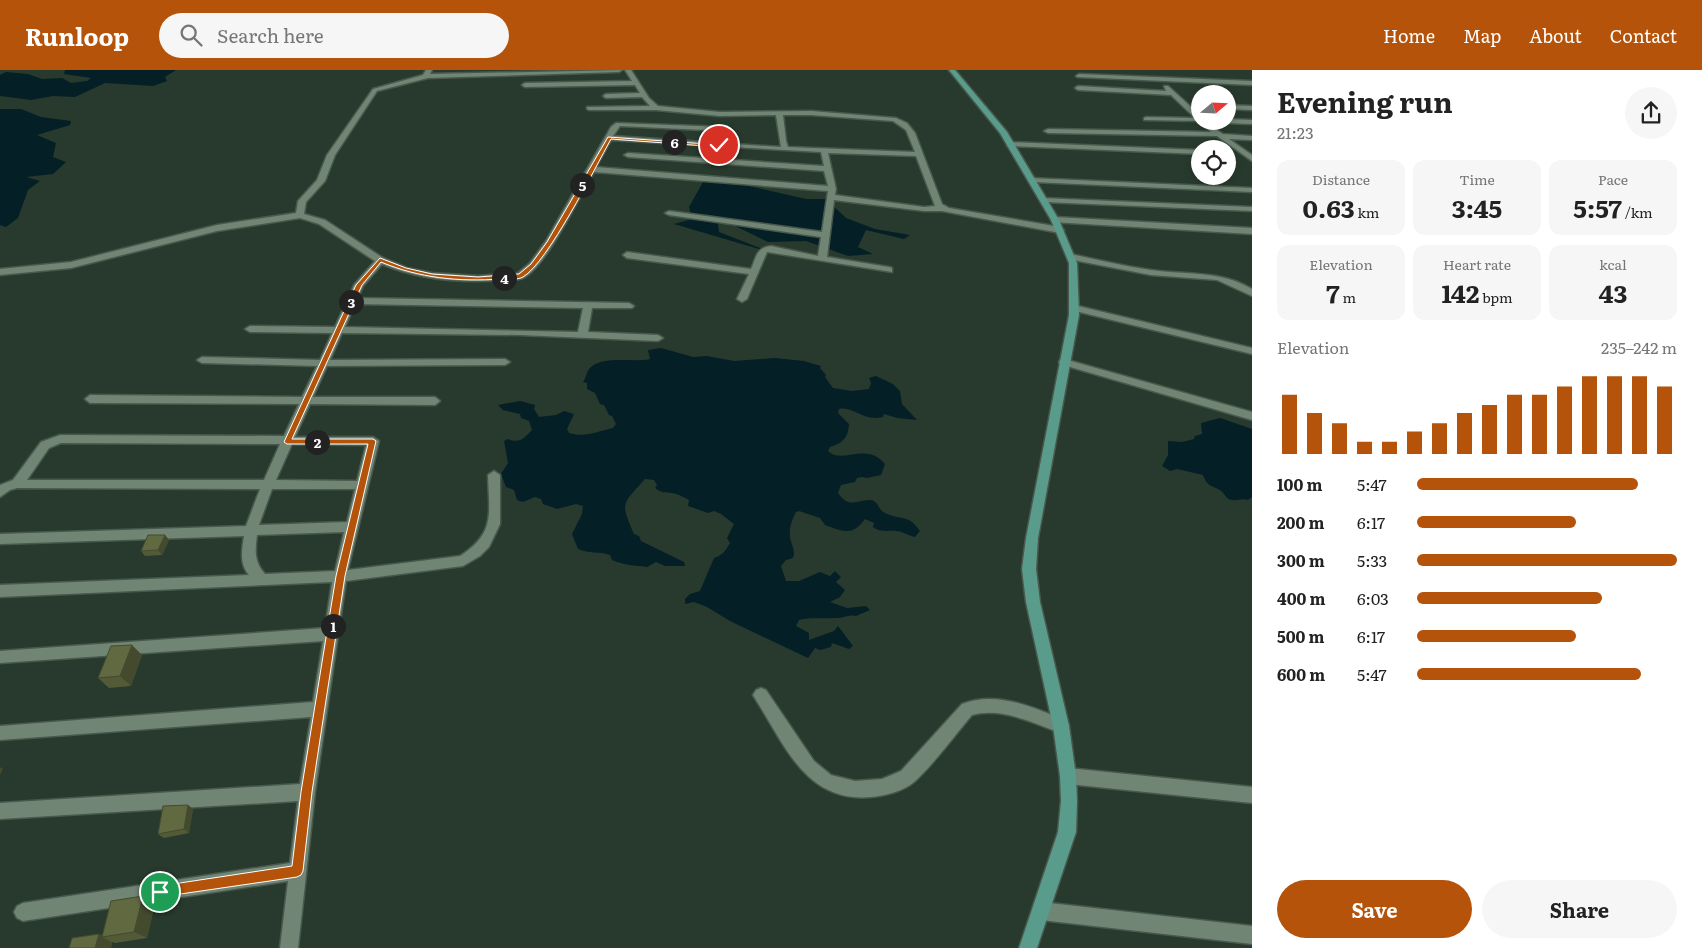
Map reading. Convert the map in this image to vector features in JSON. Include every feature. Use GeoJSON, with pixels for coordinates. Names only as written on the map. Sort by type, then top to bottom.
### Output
{"type":"FeatureCollection","features":[{"type":"Feature","properties":{"kind":"street"},"geometry":{"type":"LineString","coordinates":[[300,215],[302,201],[321,182],[331,155],[375,90],[429,73],[619,70]]}},
{"type":"Feature","properties":{"kind":"street"},"geometry":{"type":"LineString","coordinates":[[628,70],[656,108]]}},
{"type":"Feature","properties":{"kind":"street"},"geometry":{"type":"LineString","coordinates":[[952,70],[996,123],[1033,180],[1057,225],[1071,257],[1075,286],[1074,308],[1032,538],[1029,569],[1033,602],[1061,726],[1068,776],[1067,832],[1028,948]]}},
{"type":"Feature","properties":{"kind":"street"},"geometry":{"type":"LineString","coordinates":[[1148,70],[1191,110]]}},
{"type":"Feature","properties":{"kind":"street"},"geometry":{"type":"LineString","coordinates":[[1079,76],[1252,83]]}},
{"type":"Feature","properties":{"kind":"street"},"geometry":{"type":"LineString","coordinates":[[525,85],[636,83]]}},
{"type":"Feature","properties":{"kind":"street"},"geometry":{"type":"LineString","coordinates":[[1078,88],[1171,93]]}},
{"type":"Feature","properties":{"kind":"street"},"geometry":{"type":"LineString","coordinates":[[606,96],[645,95]]}},
{"type":"Feature","properties":{"kind":"street"},"geometry":{"type":"LineString","coordinates":[[628,96],[632,109]]}},
{"type":"Feature","properties":{"kind":"street"},"geometry":{"type":"LineString","coordinates":[[1186,105],[1191,105]]}},
{"type":"Feature","properties":{"kind":"street"},"geometry":{"type":"LineString","coordinates":[[1236,107],[1252,108]]}},
{"type":"Feature","properties":{"kind":"street"},"geometry":{"type":"LineString","coordinates":[[589,108],[656,108],[720,114],[812,113],[894,119],[903,122],[913,134],[938,205],[943,208]]}},
{"type":"Feature","properties":{"kind":"street"},"geometry":{"type":"LineString","coordinates":[[779,113],[782,141],[785,148]]}},
{"type":"Feature","properties":{"kind":"street"},"geometry":{"type":"LineString","coordinates":[[1146,118],[1191,120]]}},
{"type":"Feature","properties":{"kind":"street"},"geometry":{"type":"LineString","coordinates":[[1236,121],[1252,122]]}},
{"type":"Feature","properties":{"kind":"street"},"geometry":{"type":"LineString","coordinates":[[0,272],[71,265],[217,228],[300,215],[322,222],[380,260],[404,270],[432,276],[478,279],[520,276],[533,265],[550,242],[610,138],[614,127],[618,124],[726,129]]}},
{"type":"Feature","properties":{"kind":"street"},"geometry":{"type":"LineString","coordinates":[[1214,130],[1250,156]]}},
{"type":"Feature","properties":{"kind":"street"},"geometry":{"type":"LineString","coordinates":[[1048,131],[1220,135],[1252,138]]}},
{"type":"Feature","properties":{"kind":"street"},"geometry":{"type":"LineString","coordinates":[[610,138],[919,154]]}},
{"type":"Feature","properties":{"kind":"street"},"geometry":{"type":"LineString","coordinates":[[1010,144],[1191,152]]}},
{"type":"Feature","properties":{"kind":"street"},"geometry":{"type":"LineString","coordinates":[[822,259],[831,193],[824,150]]}},
{"type":"Feature","properties":{"kind":"street"},"geometry":{"type":"LineString","coordinates":[[628,155],[828,169]]}},
{"type":"Feature","properties":{"kind":"street"},"geometry":{"type":"LineString","coordinates":[[1236,155],[1250,156]]}},
{"type":"Feature","properties":{"kind":"street"},"geometry":{"type":"LineString","coordinates":[[591,169],[831,193],[915,208],[943,208],[995,220],[1057,225],[1252,231]]}},
{"type":"Feature","properties":{"kind":"street"},"geometry":{"type":"LineString","coordinates":[[1033,180],[1252,190]]}},
{"type":"Feature","properties":{"kind":"street"},"geometry":{"type":"LineString","coordinates":[[1044,200],[1252,209]]}},
{"type":"Feature","properties":{"kind":"street"},"geometry":{"type":"LineString","coordinates":[[669,213],[826,235]]}},
{"type":"Feature","properties":{"kind":"street"},"geometry":{"type":"LineString","coordinates":[[742,299],[764,250],[771,249],[889,270]]}},
{"type":"Feature","properties":{"kind":"street"},"geometry":{"type":"LineString","coordinates":[[627,255],[754,272]]}},
{"type":"Feature","properties":{"kind":"street"},"geometry":{"type":"LineString","coordinates":[[1071,257],[1164,275],[1213,275],[1238,284],[1252,293]]}},
{"type":"Feature","properties":{"kind":"street"},"geometry":{"type":"LineString","coordinates":[[262,580],[251,568],[248,552],[250,529],[267,486],[359,285],[380,260]]}},
{"type":"Feature","properties":{"kind":"street"},"geometry":{"type":"LineString","coordinates":[[352,301],[628,306]]}},
{"type":"Feature","properties":{"kind":"street"},"geometry":{"type":"LineString","coordinates":[[582,334],[588,305]]}},
{"type":"Feature","properties":{"kind":"street"},"geometry":{"type":"LineString","coordinates":[[1074,308],[1252,351]]}},
{"type":"Feature","properties":{"kind":"street"},"geometry":{"type":"LineString","coordinates":[[250,329],[520,332],[658,338]]}},
{"type":"Feature","properties":{"kind":"street"},"geometry":{"type":"LineString","coordinates":[[202,360],[323,363],[505,362]]}},
{"type":"Feature","properties":{"kind":"street"},"geometry":{"type":"LineString","coordinates":[[1064,362],[1252,416]]}},
{"type":"Feature","properties":{"kind":"street"},"geometry":{"type":"LineString","coordinates":[[90,399],[434,401]]}},
{"type":"Feature","properties":{"kind":"street"},"geometry":{"type":"LineString","coordinates":[[6,487],[45,444],[60,439],[287,442],[373,441],[340,576],[307,792],[289,948]]}},
{"type":"Feature","properties":{"kind":"street"},"geometry":{"type":"LineString","coordinates":[[0,591],[340,576],[463,561],[474,555],[489,540],[495,526],[494,475]]}},
{"type":"Feature","properties":{"kind":"street"},"geometry":{"type":"LineString","coordinates":[[6,487],[362,485]]}},
{"type":"Feature","properties":{"kind":"street"},"geometry":{"type":"LineString","coordinates":[[0,539],[352,527]]}},
{"type":"Feature","properties":{"kind":"street"},"geometry":{"type":"LineString","coordinates":[[0,657],[331,634]]}},
{"type":"Feature","properties":{"kind":"street"},"geometry":{"type":"LineString","coordinates":[[761,694],[806,763],[818,775],[838,786],[863,790],[896,783],[907,776],[967,709],[980,705],[998,705],[1061,726]]}},
{"type":"Feature","properties":{"kind":"street"},"geometry":{"type":"LineString","coordinates":[[0,734],[319,709]]}},
{"type":"Feature","properties":{"kind":"street"},"geometry":{"type":"LineString","coordinates":[[1068,776],[1252,795]]}},
{"type":"Feature","properties":{"kind":"street"},"geometry":{"type":"LineString","coordinates":[[0,811],[307,792]]}},
{"type":"Feature","properties":{"kind":"street"},"geometry":{"type":"LineString","coordinates":[[23,912],[297,871]]}},
{"type":"Feature","properties":{"kind":"street"},"geometry":{"type":"LineString","coordinates":[[1041,911],[1252,935]]}},
{"type":"Feature","properties":{"kind":"water"},"geometry":{"type":"Polygon","coordinates":[[[65,70],[176,70],[165,77],[167,81],[153,86],[105,83],[75,97],[53,96],[31,100],[0,96],[0,75],[6,72],[28,74],[42,79],[62,78],[71,83],[87,81],[91,78],[64,74],[65,70]]]}},
{"type":"Feature","properties":{"kind":"water"},"geometry":{"type":"Polygon","coordinates":[[[0,109],[21,109],[41,117],[71,121],[70,125],[37,135],[56,143],[53,157],[66,162],[53,174],[26,177],[40,181],[28,190],[18,218],[6,227],[0,225],[0,109]]]}},
{"type":"Feature","properties":{"kind":"water"},"geometry":{"type":"Polygon","coordinates":[[[718,179],[806,199],[826,199],[846,218],[875,229],[910,235],[904,239],[866,230],[858,247],[873,254],[848,256],[806,241],[768,242],[727,222],[718,224],[719,232],[760,248],[798,252],[802,258],[776,254],[674,224],[692,219],[689,207],[703,182],[718,179]]]}},
{"type":"Feature","properties":{"kind":"water"},"geometry":{"type":"Polygon","coordinates":[[[661,348],[693,357],[707,356],[734,361],[775,358],[804,361],[821,366],[820,368],[833,388],[852,391],[869,389],[871,383],[869,378],[876,376],[893,384],[900,391],[902,404],[917,420],[897,418],[884,414],[883,417],[876,418],[839,409],[838,413],[849,424],[847,433],[841,442],[830,447],[828,451],[840,456],[862,453],[878,457],[885,464],[881,475],[857,478],[855,482],[841,485],[838,493],[846,501],[850,502],[871,500],[885,513],[909,520],[920,531],[915,537],[898,531],[881,531],[873,527],[874,523],[865,519],[856,528],[843,531],[825,525],[820,518],[799,511],[796,512],[790,530],[794,552],[793,558],[786,560],[781,566],[786,581],[799,581],[820,572],[830,576],[835,571],[841,577],[836,582],[845,590],[840,597],[830,602],[847,608],[866,606],[870,610],[856,616],[799,620],[796,626],[809,633],[809,640],[834,631],[838,626],[853,646],[849,649],[832,643],[831,647],[820,650],[815,648],[808,658],[730,621],[707,607],[694,602],[685,604],[685,599],[690,594],[700,591],[714,558],[722,554],[730,543],[727,538],[734,524],[714,511],[708,513],[688,506],[689,500],[681,496],[658,490],[655,488],[657,485],[654,480],[645,479],[628,499],[625,509],[627,516],[634,534],[639,536],[641,541],[684,562],[685,566],[665,566],[656,562],[647,567],[630,565],[612,560],[610,555],[578,549],[572,534],[582,514],[583,506],[576,504],[557,509],[543,504],[541,499],[535,497],[523,502],[517,500],[514,490],[506,487],[501,474],[508,463],[504,441],[508,439],[519,440],[532,430],[529,421],[521,418],[520,414],[503,410],[498,405],[520,401],[535,405],[534,409],[539,417],[556,415],[564,411],[574,414],[567,429],[569,433],[591,434],[613,428],[616,424],[612,416],[609,415],[604,405],[600,404],[595,393],[587,389],[587,383],[583,382],[590,368],[610,360],[650,359],[648,350],[661,348]]]}},
{"type":"Feature","properties":{"kind":"water"},"geometry":{"type":"Polygon","coordinates":[[[1220,418],[1252,429],[1252,497],[1248,500],[1228,498],[1220,490],[1211,486],[1204,479],[1203,475],[1177,469],[1170,471],[1162,466],[1168,455],[1168,441],[1182,442],[1194,439],[1195,436],[1202,434],[1201,423],[1220,418]]]}},
{"type":"Feature","properties":{"kind":"building"},"geometry":{"type":"Polygon","coordinates":[[[148,535],[165,535],[158,550],[141,551],[148,535]]]}},
{"type":"Feature","properties":{"kind":"building"},"geometry":{"type":"Polygon","coordinates":[[[132,645],[120,676],[98,678],[111,646],[132,645]]]}},
{"type":"Feature","properties":{"kind":"building"},"geometry":{"type":"Polygon","coordinates":[[[188,805],[184,829],[158,834],[163,806],[188,805]]]}},
{"type":"Feature","properties":{"kind":"building"},"geometry":{"type":"Polygon","coordinates":[[[143,896],[134,932],[102,937],[111,901],[143,896]]]}},
{"type":"Feature","properties":{"kind":"building"},"geometry":{"type":"Polygon","coordinates":[[[99,934],[95,948],[69,948],[72,938],[99,934]]]}},
{"type":"Feature","properties":{"kind":"route"},"geometry":{"type":"LineString","coordinates":[[160,892],[297,871],[340,576],[373,441],[287,442],[359,285],[380,260],[404,270],[432,276],[478,279],[520,276],[533,265],[550,242],[610,138],[719,145]]}}]}
